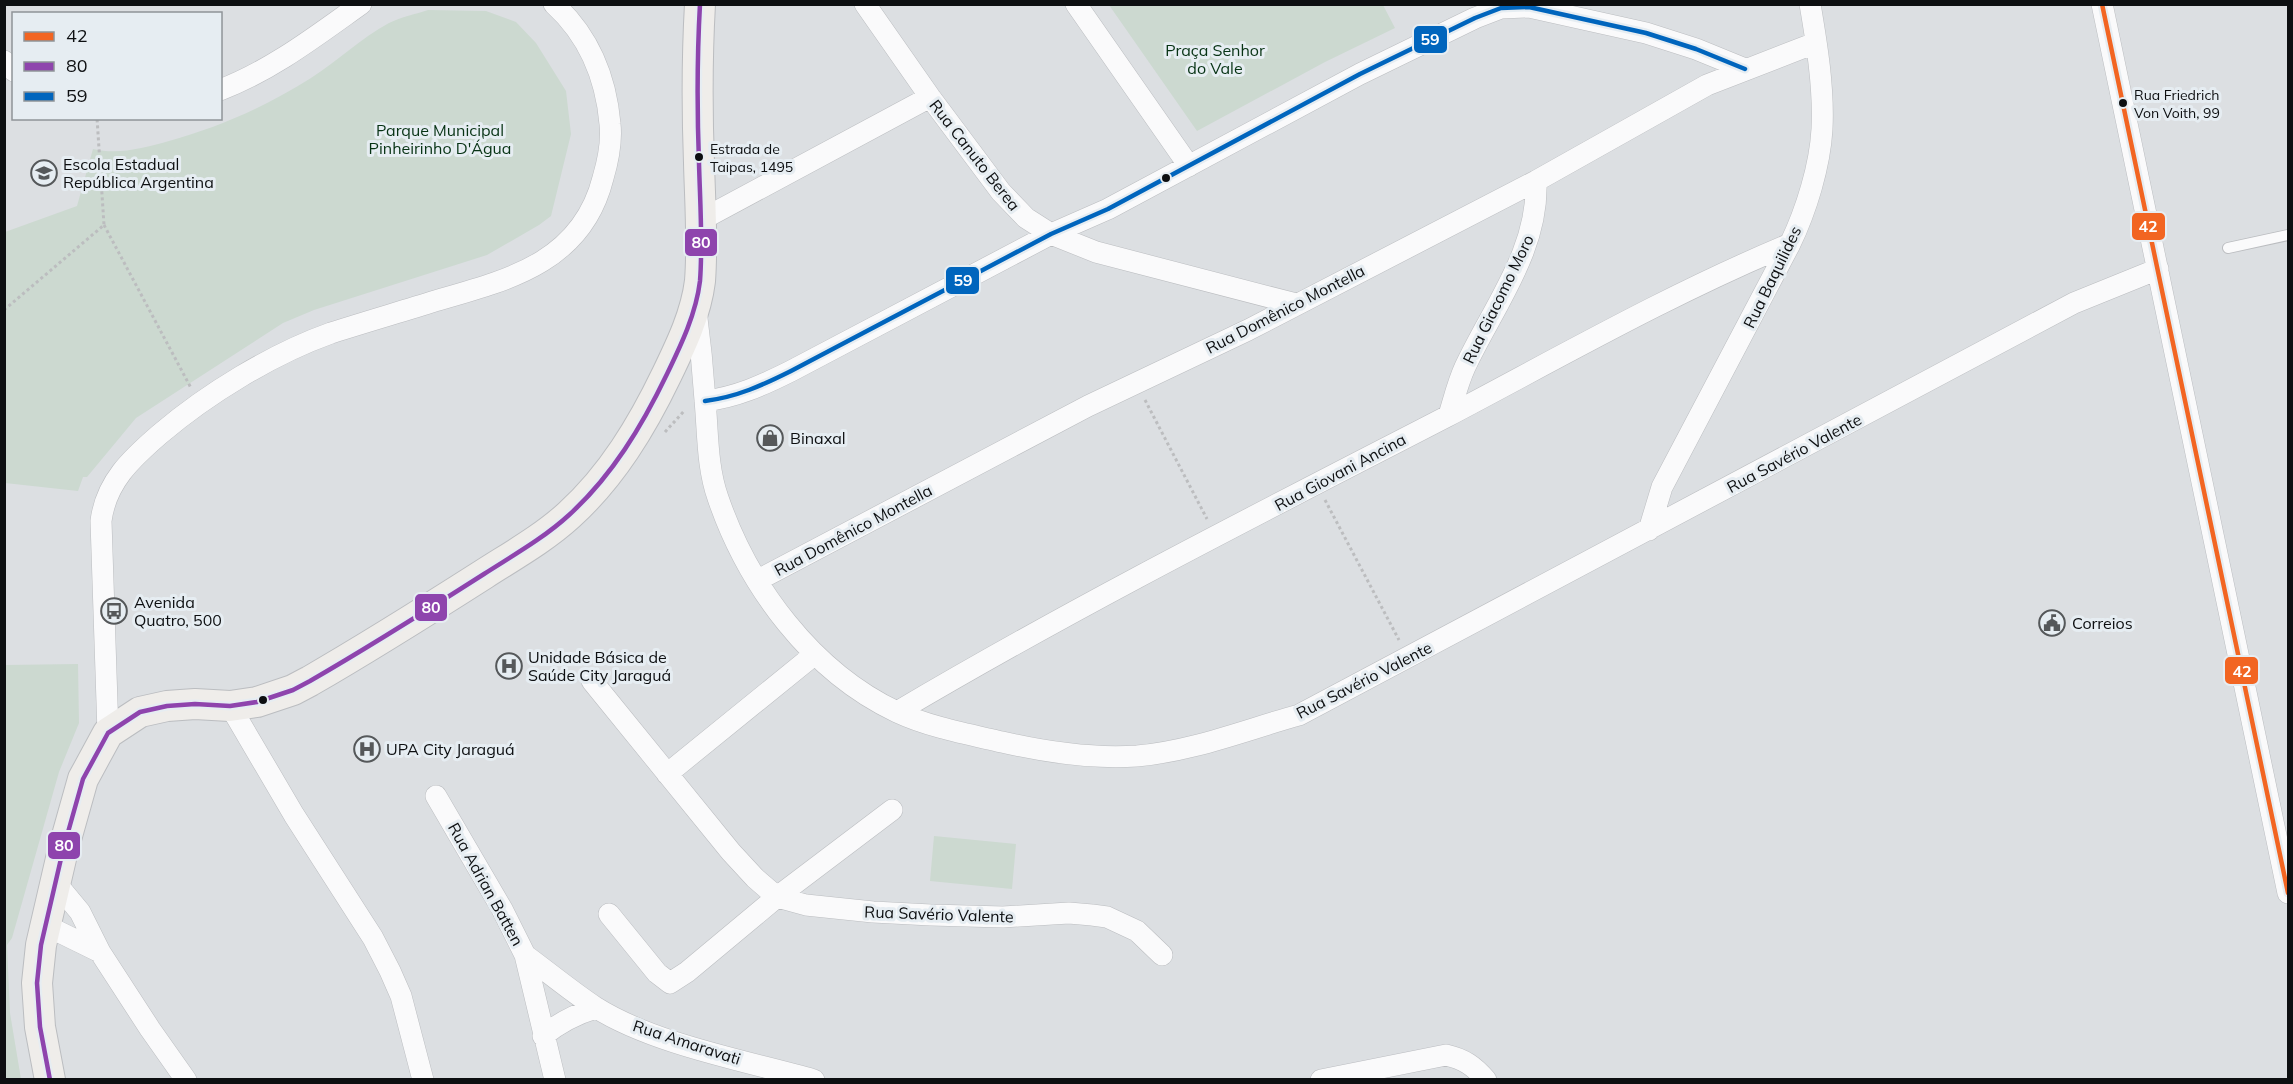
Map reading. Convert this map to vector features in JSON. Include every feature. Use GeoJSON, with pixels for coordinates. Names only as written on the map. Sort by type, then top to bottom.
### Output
{"type":"FeatureCollection","features":[{"type":"Feature","properties":{"kind":"main road"},"geometry":{"type":"LineString","coordinates":[[50,1080],[40,1027],[37,983],[41,945],[63,850],[83,779],[108,733],[140,712],[167,706],[195,704],[230,706],[257,702],[310,681],[472,581],[568,516],[598,485],[633,439],[671,366],[696,306],[700,273],[697,109],[700,4]]}},
{"type":"Feature","properties":{"kind":"street"},"geometry":{"type":"LineString","coordinates":[[222,89],[241,82],[285,58],[362,4]]}},
{"type":"Feature","properties":{"kind":"street"},"geometry":{"type":"LineString","coordinates":[[108,733],[101,521],[104,502],[126,467],[171,425],[224,387],[267,363],[330,334],[466,293],[518,274],[540,263],[573,237],[592,212],[608,160],[610,128],[608,97],[584,38],[554,4]]}},
{"type":"Feature","properties":{"kind":"street","name":"Rua Canuto Berea"},"geometry":{"type":"LineString","coordinates":[[865,4],[930,97],[1001,192],[1026,218],[1051,234],[1096,252],[1296,304]]}},
{"type":"Feature","properties":{"kind":"street"},"geometry":{"type":"LineString","coordinates":[[1076,4],[1189,166]]}},
{"type":"Feature","properties":{"kind":"street","name":"Rua Baquilides"},"geometry":{"type":"LineString","coordinates":[[1649,530],[1662,487],[1790,244],[1806,203],[1822,130],[1822,100],[1810,4]]}},
{"type":"Feature","properties":{"kind":"street"},"geometry":{"type":"LineString","coordinates":[[2102,4],[2222,568],[2244,689],[2289,893]]}},
{"type":"Feature","properties":{"kind":"street"},"geometry":{"type":"LineString","coordinates":[[705,401],[724,399],[766,384],[1051,234],[1108,209],[1370,70],[1475,18],[1501,8],[1529,7],[1646,33],[1745,69]]}},
{"type":"Feature","properties":{"kind":"street","name":"Rua Domênico Montella"},"geometry":{"type":"LineString","coordinates":[[758,580],[1135,382],[1248,330],[1536,181],[1707,85],[1815,43]]}},
{"type":"Feature","properties":{"kind":"street"},"geometry":{"type":"LineString","coordinates":[[700,220],[930,97]]}},
{"type":"Feature","properties":{"kind":"street","name":"Rua Giacomo Moro"},"geometry":{"type":"LineString","coordinates":[[1449,415],[1465,368],[1524,252],[1535,215],[1536,181]]}},
{"type":"Feature","properties":{"kind":"street","name":"Rua Giovani Ancina"},"geometry":{"type":"LineString","coordinates":[[897,712],[964,673],[1317,484],[1694,287],[1790,244]]}},
{"type":"Feature","properties":{"kind":"street","name":"Rua Savério Valente"},"geometry":{"type":"LineString","coordinates":[[696,306],[707,438],[711,473],[717,497],[729,528],[758,580],[776,608],[815,654],[840,676],[897,712],[963,733],[1034,749],[1103,757],[1171,752],[1202,745],[1299,715],[2074,303],[2158,269]]}},
{"type":"Feature","properties":{"kind":"street"},"geometry":{"type":"LineString","coordinates":[[667,774],[815,654]]}},
{"type":"Feature","properties":{"kind":"street","name":"Rua Savério Valente"},"geometry":{"type":"LineString","coordinates":[[592,681],[731,852],[755,878],[777,897],[806,905],[873,912],[1003,917],[1069,913],[1107,917],[1137,931],[1162,955]]}},
{"type":"Feature","properties":{"kind":"street"},"geometry":{"type":"LineString","coordinates":[[230,706],[294,815],[373,938],[401,996],[423,1080]]}},
{"type":"Feature","properties":{"kind":"street","name":"Rua Adrian Batten"},"geometry":{"type":"LineString","coordinates":[[436,796],[497,900],[525,954],[555,1080]]}},
{"type":"Feature","properties":{"kind":"street"},"geometry":{"type":"LineString","coordinates":[[609,914],[663,979],[670,982],[687,972],[777,897],[892,810]]}},
{"type":"Feature","properties":{"kind":"street"},"geometry":{"type":"LineString","coordinates":[[56,883],[80,912],[100,952],[186,1080]]}},
{"type":"Feature","properties":{"kind":"street"},"geometry":{"type":"LineString","coordinates":[[45,925],[100,952]]}},
{"type":"Feature","properties":{"kind":"street","name":"Rua Amaravati"},"geometry":{"type":"LineString","coordinates":[[525,954],[596,1008],[667,1038],[814,1080]]}},
{"type":"Feature","properties":{"kind":"street"},"geometry":{"type":"LineString","coordinates":[[543,1036],[558,1023],[596,1008]]}},
{"type":"Feature","properties":{"kind":"street"},"geometry":{"type":"LineString","coordinates":[[1321,1080],[1446,1055],[1461,1059],[1477,1069],[1486,1080]]}},
{"type":"Feature","properties":{"kind":"lane"},"geometry":{"type":"LineString","coordinates":[[2228,248],[2289,235]]}},
{"type":"Feature","properties":{"kind":"path"},"geometry":{"type":"LineString","coordinates":[[97,120],[104,225],[199,405]]}},
{"type":"Feature","properties":{"kind":"path"},"geometry":{"type":"LineString","coordinates":[[4,310],[104,225]]}},
{"type":"Feature","properties":{"kind":"path"},"geometry":{"type":"LineString","coordinates":[[1135,382],[1216,537]]}},
{"type":"Feature","properties":{"kind":"path"},"geometry":{"type":"LineString","coordinates":[[1317,484],[1408,657]]}},
{"type":"Feature","properties":{"kind":"green space","name":"Praça Senhor do Vale"},"geometry":{"type":"Polygon","coordinates":[[[1109,5],[1383,5],[1395,28],[1325,62],[1197,131],[1109,5]]]}},
{"type":"Feature","properties":{"kind":"green space","name":"Parque Municipal Pinheirinho D'Água"},"geometry":{"type":"Polygon","coordinates":[[[428,10],[486,11],[516,22],[536,43],[566,91],[571,134],[551,216],[487,255],[314,310],[283,323],[136,418],[87,477],[83,477],[78,491],[5,483],[5,232],[77,206],[93,149],[121,151],[141,148],[160,144],[224,122],[260,107],[294,88],[389,23],[428,10]]]}},
{"type":"Feature","properties":{"kind":"green space"},"geometry":{"type":"Polygon","coordinates":[[[78,664],[79,723],[59,772],[12,938],[7,945],[10,1013],[21,1079],[5,1079],[5,665],[78,664]]]}},
{"type":"Feature","properties":{"kind":"green space"},"geometry":{"type":"Polygon","coordinates":[[[934,836],[1016,844],[1012,889],[930,881],[934,836]]]}},
{"type":"Feature","properties":{"kind":"transit line","name":"80"},"geometry":{"type":"LineString","coordinates":[[50,1080],[40,1027],[37,983],[41,945],[63,850],[83,779],[108,733],[140,712],[167,706],[195,704],[230,706],[257,702],[293,690],[310,681],[419,615],[549,531],[585,500],[599,484],[636,431],[683,341],[700,281],[698,143],[700,4]]}},
{"type":"Feature","properties":{"kind":"transit line","name":"42"},"geometry":{"type":"LineString","coordinates":[[2102,4],[2288,893]]}},
{"type":"Feature","properties":{"kind":"transit line","name":"59"},"geometry":{"type":"LineString","coordinates":[[705,401],[750,390],[791,371],[1051,234],[1108,209],[1360,74],[1475,18],[1501,8],[1529,7],[1646,33],[1696,49],[1745,69]]}},
{"type":"Feature","properties":{"kind":"place","name":"Rua Friedrich Von Voith, 99"},"geometry":{"type":"Point","coordinates":[2123,103]}},
{"type":"Feature","properties":{"kind":"place","name":"Estrada de Taipas, 1495"},"geometry":{"type":"Point","coordinates":[699,157]}},
{"type":"Feature","properties":{"kind":"place","name":"Escola Estadual República Argentina"},"geometry":{"type":"Point","coordinates":[44,173]}},
{"type":"Feature","properties":{"kind":"place","name":"Binaxal"},"geometry":{"type":"Point","coordinates":[770,438]}},
{"type":"Feature","properties":{"kind":"place","name":"Avenida Quatro, 500"},"geometry":{"type":"Point","coordinates":[114,611]}},
{"type":"Feature","properties":{"kind":"place","name":"Correios"},"geometry":{"type":"Point","coordinates":[2052,623]}},
{"type":"Feature","properties":{"kind":"place","name":"Unidade Básica de Saúde City Jaraguá"},"geometry":{"type":"Point","coordinates":[509,666]}},
{"type":"Feature","properties":{"kind":"place","name":"UPA City Jaraguá"},"geometry":{"type":"Point","coordinates":[367,749]}}]}
